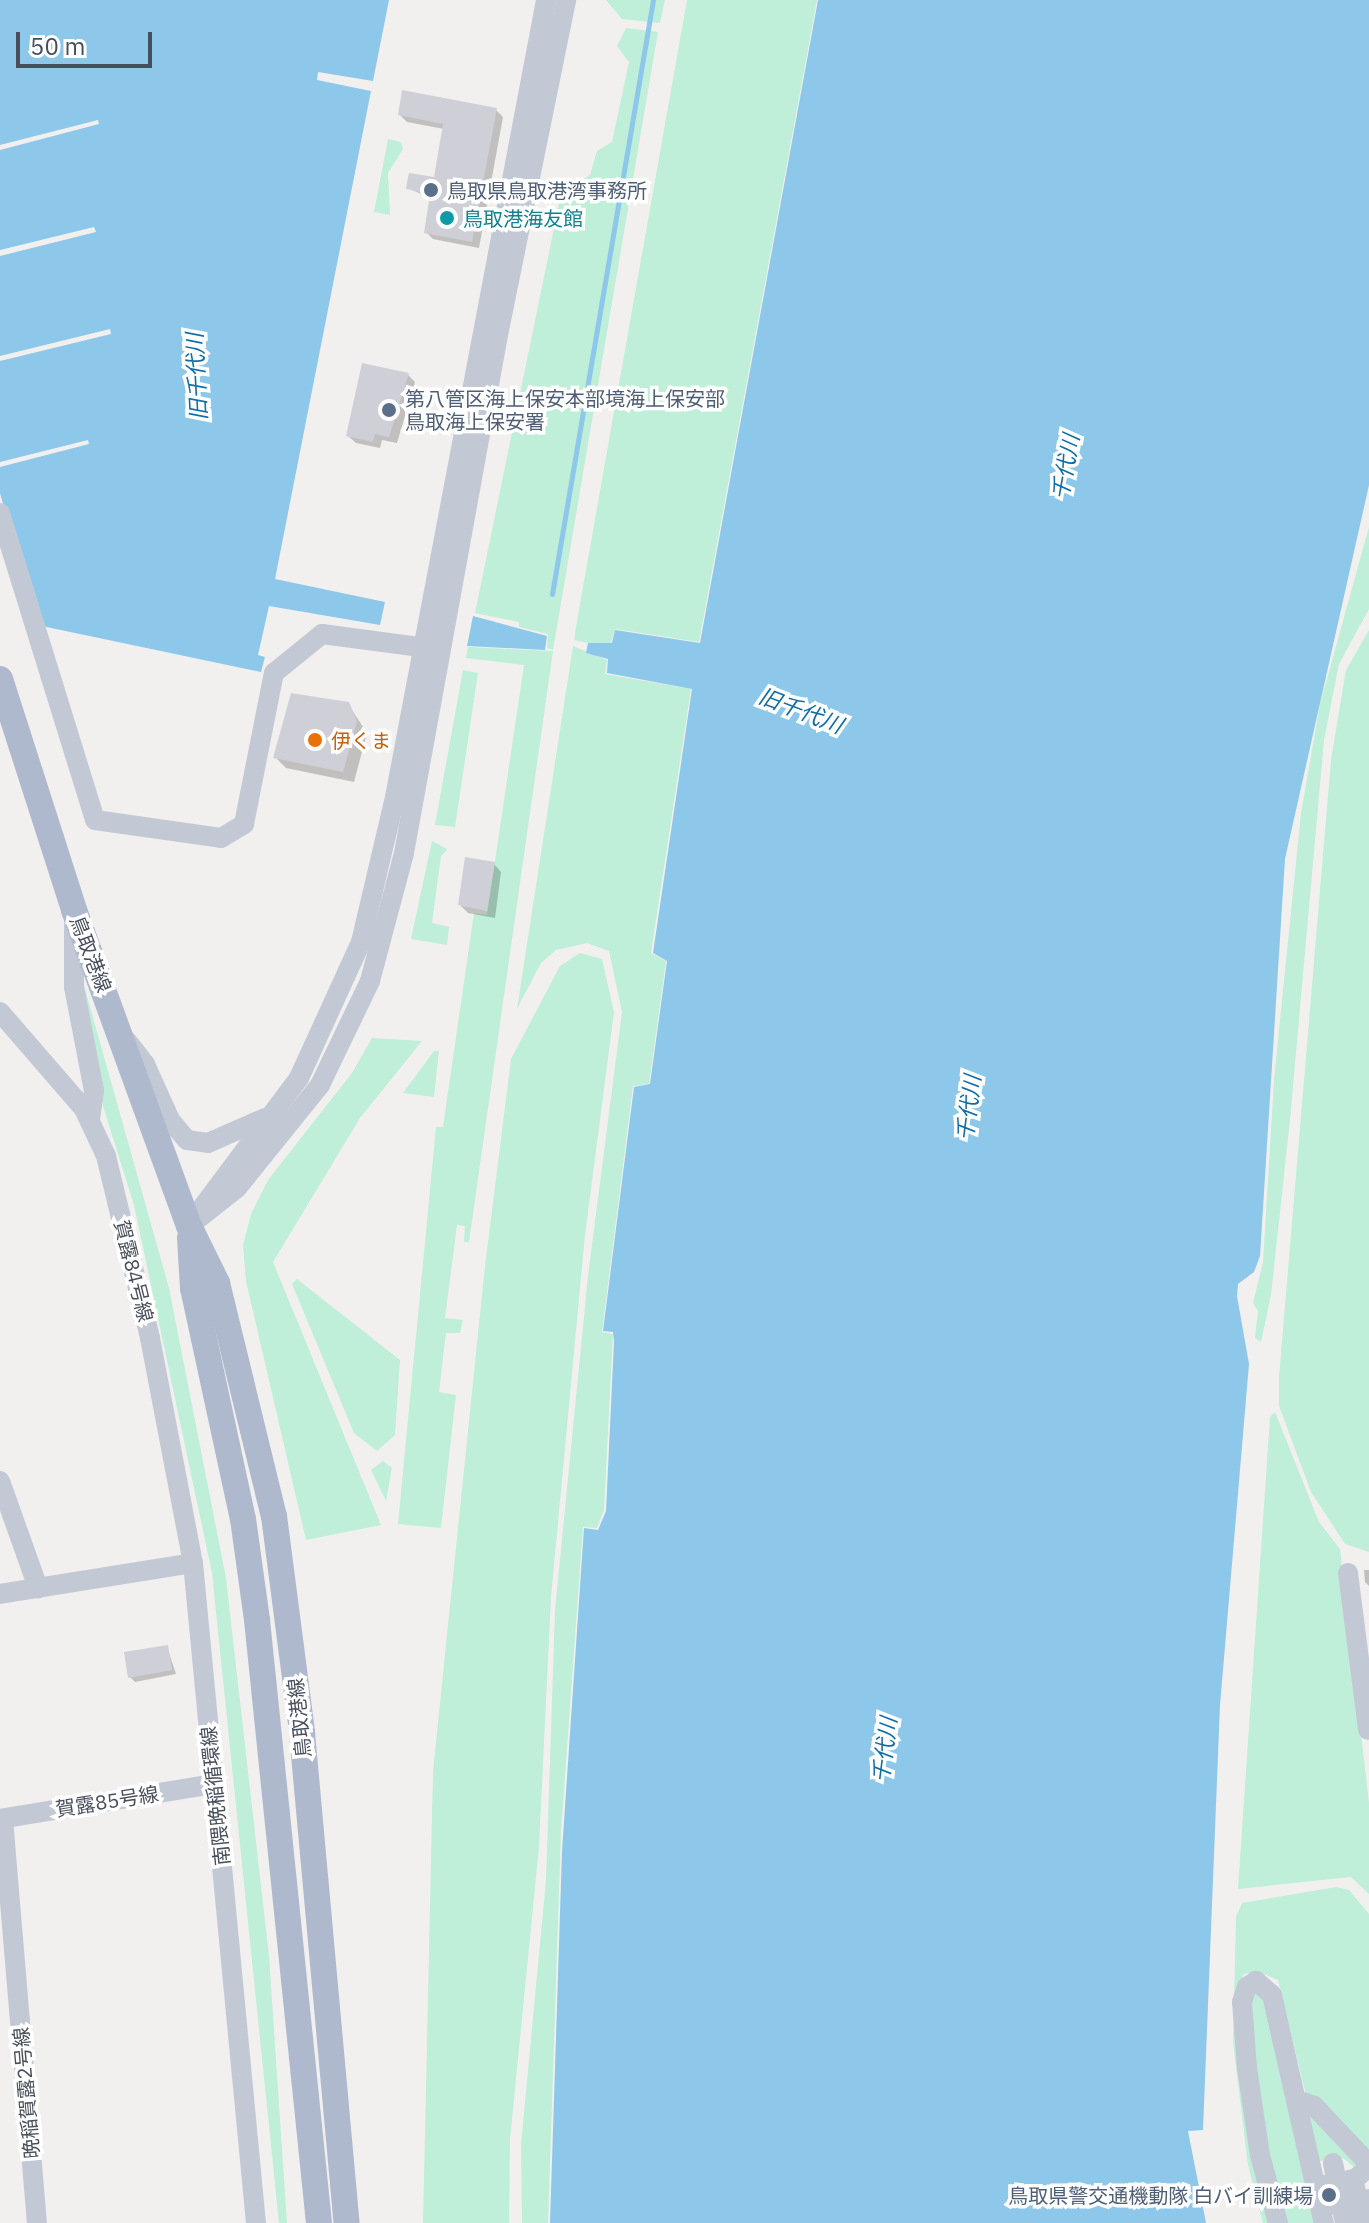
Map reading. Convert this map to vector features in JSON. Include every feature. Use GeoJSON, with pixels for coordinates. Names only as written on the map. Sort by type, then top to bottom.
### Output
{"type":"FeatureCollection","features":[{"type":"Feature","properties":{"kind":"main road","name":"鳥取港線"},"geometry":{"type":"LineString","coordinates":[[0,679],[74,910],[189,1226],[217,1283],[274,1516],[302,1733],[347,2223]]}},
{"type":"Feature","properties":{"kind":"main road","name":"鳥取港線"},"geometry":{"type":"LineString","coordinates":[[189,1226],[193,1288],[243,1519],[257,1620],[319,2223]]}},
{"type":"Feature","properties":{"kind":"street"},"geometry":{"type":"LineString","coordinates":[[189,1226],[224,1173],[299,1078],[361,942],[395,797],[546,0]]}},
{"type":"Feature","properties":{"kind":"street"},"geometry":{"type":"LineString","coordinates":[[189,1226],[264,1158],[320,1085],[370,981],[404,853],[498,335],[566,0]]}},
{"type":"Feature","properties":{"kind":"street"},"geometry":{"type":"LineString","coordinates":[[0,513],[95,820],[221,838],[244,824],[274,673],[322,634],[443,651]]}},
{"type":"Feature","properties":{"kind":"street"},"geometry":{"type":"LineString","coordinates":[[74,910],[74,987],[90,1061],[90,1121]]}},
{"type":"Feature","properties":{"kind":"street","name":"賀露84号線"},"geometry":{"type":"LineString","coordinates":[[0,1012],[90,1121],[106,1156],[150,1338],[193,1563]]}},
{"type":"Feature","properties":{"kind":"street"},"geometry":{"type":"LineString","coordinates":[[122,1035],[145,1064],[170,1120],[187,1140],[208,1143],[272,1114]]}},
{"type":"Feature","properties":{"kind":"street"},"geometry":{"type":"LineString","coordinates":[[0,1481],[38,1588]]}},
{"type":"Feature","properties":{"kind":"street"},"geometry":{"type":"LineString","coordinates":[[0,1594],[193,1563]]}},
{"type":"Feature","properties":{"kind":"street","name":"南隈晩稲循環線"},"geometry":{"type":"LineString","coordinates":[[193,1563],[256,2223]]}},
{"type":"Feature","properties":{"kind":"street"},"geometry":{"type":"LineString","coordinates":[[1348,1573],[1369,1733]]}},
{"type":"Feature","properties":{"kind":"street","name":"賀露85号線"},"geometry":{"type":"LineString","coordinates":[[2,1819],[214,1784]]}},
{"type":"Feature","properties":{"kind":"street","name":"晩稲賀露2号線"},"geometry":{"type":"LineString","coordinates":[[2,1819],[37,2223]]}},
{"type":"Feature","properties":{"kind":"street"},"geometry":{"type":"LineString","coordinates":[[1278,2223],[1260,2155],[1247,2068],[1242,2002],[1252,1982],[1262,1983],[1272,1995],[1296,2100],[1346,2197]]}},
{"type":"Feature","properties":{"kind":"street"},"geometry":{"type":"LineString","coordinates":[[1296,2100],[1314,2106],[1346,2197]]}},
{"type":"Feature","properties":{"kind":"green space"},"geometry":{"type":"Polygon","coordinates":[[[606,0],[665,0],[660,23],[622,19],[606,0]]]}},
{"type":"Feature","properties":{"kind":"green space"},"geometry":{"type":"Polygon","coordinates":[[[687,0],[817,0],[699,642],[615,629],[611,643],[588,643],[574,640],[687,0]]]}},
{"type":"Feature","properties":{"kind":"green space"},"geometry":{"type":"Polygon","coordinates":[[[626,28],[658,32],[553,650],[547,648],[548,634],[519,627],[519,622],[475,613],[561,194],[590,175],[597,151],[612,142],[629,62],[617,46],[626,28]]]}},
{"type":"Feature","properties":{"kind":"green space"},"geometry":{"type":"Polygon","coordinates":[[[388,139],[401,142],[403,149],[388,173],[390,215],[374,212],[388,139]]]}},
{"type":"Feature","properties":{"kind":"green space"},"geometry":{"type":"Polygon","coordinates":[[[1369,527],[1369,609],[1339,664],[1324,740],[1290,1120],[1271,1295],[1261,1342],[1255,1338],[1258,1311],[1253,1303],[1263,1262],[1274,1080],[1301,813],[1320,704],[1369,527]]]}},
{"type":"Feature","properties":{"kind":"green space"},"geometry":{"type":"Polygon","coordinates":[[[1369,630],[1369,1552],[1345,1544],[1311,1492],[1279,1406],[1279,1377],[1331,760],[1346,670],[1369,630]]]}},
{"type":"Feature","properties":{"kind":"green space"},"geometry":{"type":"Polygon","coordinates":[[[573,646],[607,660],[605,674],[691,689],[651,953],[666,961],[649,1084],[633,1086],[602,1332],[613,1334],[604,1510],[597,1528],[583,1527],[561,1831],[548,2223],[522,2223],[521,2145],[546,1880],[555,1610],[588,1276],[622,1012],[609,951],[587,943],[556,950],[541,963],[517,1009],[573,646]]]}},
{"type":"Feature","properties":{"kind":"green space"},"geometry":{"type":"Polygon","coordinates":[[[468,647],[553,651],[469,1242],[464,1242],[465,1226],[457,1225],[445,1318],[463,1320],[460,1333],[446,1333],[439,1392],[456,1395],[441,1528],[398,1524],[436,1127],[443,1127],[474,913],[487,915],[524,665],[466,658],[468,647]]]}},
{"type":"Feature","properties":{"kind":"green space"},"geometry":{"type":"Polygon","coordinates":[[[463,670],[478,673],[455,827],[435,825],[463,670]]]}},
{"type":"Feature","properties":{"kind":"green space"},"geometry":{"type":"Polygon","coordinates":[[[432,841],[447,849],[441,856],[432,923],[449,927],[447,945],[411,939],[432,841]]]}},
{"type":"Feature","properties":{"kind":"green space"},"geometry":{"type":"Polygon","coordinates":[[[580,953],[602,959],[614,1012],[585,1235],[551,1597],[539,1847],[510,2139],[509,2223],[423,2223],[433,1771],[485,1266],[511,1059],[560,966],[580,953]]]}},
{"type":"Feature","properties":{"kind":"green space"},"geometry":{"type":"Polygon","coordinates":[[[83,982],[169,1288],[226,1578],[269,1956],[287,2223],[279,2223],[212,1573],[134,1205],[103,1106],[83,982]]]}},
{"type":"Feature","properties":{"kind":"green space"},"geometry":{"type":"Polygon","coordinates":[[[372,1038],[422,1041],[360,1118],[273,1262],[381,1525],[306,1540],[246,1281],[243,1245],[251,1214],[268,1180],[352,1073],[372,1038]]]}},
{"type":"Feature","properties":{"kind":"green space"},"geometry":{"type":"Polygon","coordinates":[[[434,1051],[439,1051],[434,1097],[403,1093],[434,1051]]]}},
{"type":"Feature","properties":{"kind":"green space"},"geometry":{"type":"Polygon","coordinates":[[[297,1279],[400,1360],[395,1435],[377,1451],[354,1433],[292,1284],[297,1279]]]}},
{"type":"Feature","properties":{"kind":"green space"},"geometry":{"type":"Polygon","coordinates":[[[1275,1412],[1319,1522],[1340,1549],[1369,1803],[1369,1894],[1351,1877],[1238,1889],[1270,1417],[1275,1412]]]}},
{"type":"Feature","properties":{"kind":"green space"},"geometry":{"type":"Polygon","coordinates":[[[383,1461],[392,1468],[386,1501],[371,1470],[383,1461]]]}},
{"type":"Feature","properties":{"kind":"green space"},"geometry":{"type":"Polygon","coordinates":[[[1336,1887],[1349,1890],[1369,1914],[1369,2157],[1306,2095],[1278,1980],[1258,1972],[1244,1974],[1238,1985],[1272,2223],[1263,2223],[1248,2165],[1233,2042],[1236,1917],[1242,1903],[1336,1887]]]}},
{"type":"Feature","properties":{"kind":"green space"},"geometry":{"type":"Polygon","coordinates":[[[1261,1990],[1316,2223],[1283,2223],[1261,2136],[1251,1992],[1261,1990]]]}},
{"type":"Feature","properties":{"kind":"green space"},"geometry":{"type":"Polygon","coordinates":[[[1307,2108],[1360,2162],[1355,2168],[1343,2158],[1319,2161],[1307,2108]]]}},
{"type":"Feature","properties":{"kind":"water","name":"旧千代川"},"geometry":{"type":"Polygon","coordinates":[[[0,0],[389,0],[373,81],[318,72],[317,80],[371,91],[275,579],[385,602],[380,625],[269,606],[258,655],[265,657],[261,672],[37,625],[0,493],[0,467],[89,444],[88,440],[0,462],[0,361],[111,334],[110,329],[0,356],[0,256],[96,232],[94,227],[0,250],[0,150],[99,124],[98,120],[0,145],[0,0]]]}},
{"type":"Feature","properties":{"kind":"water"},"geometry":{"type":"Polygon","coordinates":[[[818,0],[1369,0],[1369,485],[1285,859],[1260,1256],[1254,1272],[1238,1284],[1237,1296],[1249,1364],[1220,1705],[1203,2130],[1188,2131],[1206,2223],[550,2223],[562,1851],[584,1528],[598,1530],[606,1511],[614,1342],[613,1332],[603,1331],[634,1087],[650,1084],[667,961],[653,953],[692,689],[607,673],[608,659],[586,653],[588,643],[612,643],[615,630],[700,643],[818,0]]]}},
{"type":"Feature","properties":{"kind":"water"},"geometry":{"type":"Polygon","coordinates":[[[473,616],[547,636],[545,650],[467,646],[473,616]]]}},
{"type":"Feature","properties":{"kind":"building"},"geometry":{"type":"Polygon","coordinates":[[[402,90],[497,108],[472,242],[424,233],[430,194],[406,189],[407,182],[409,173],[434,177],[443,124],[398,115],[402,90]]]}},
{"type":"Feature","properties":{"kind":"building"},"geometry":{"type":"Polygon","coordinates":[[[362,363],[409,373],[389,437],[375,434],[373,442],[346,436],[362,363]]]}},
{"type":"Feature","properties":{"kind":"building","name":"伊くま"},"geometry":{"type":"Polygon","coordinates":[[[291,693],[349,702],[357,721],[343,772],[273,758],[291,693]]]}},
{"type":"Feature","properties":{"kind":"building"},"geometry":{"type":"Polygon","coordinates":[[[465,857],[495,862],[487,911],[458,905],[465,857]]]}},
{"type":"Feature","properties":{"kind":"building"},"geometry":{"type":"Polygon","coordinates":[[[168,1645],[172,1670],[128,1678],[124,1652],[168,1645]]]}},
{"type":"Feature","properties":{"kind":"waterway"},"geometry":{"type":"LineString","coordinates":[[552,594],[653,0]]}},
{"type":"Feature","properties":{"kind":"place","name":"鳥取県鳥取港湾事務所"},"geometry":{"type":"Point","coordinates":[431,190]}},
{"type":"Feature","properties":{"kind":"place","name":"鳥取港海友館"},"geometry":{"type":"Point","coordinates":[447,218]}},
{"type":"Feature","properties":{"kind":"place","name":"第八管区海上保安本部境海上保安部 鳥取海上保安署"},"geometry":{"type":"Point","coordinates":[389,410]}},
{"type":"Feature","properties":{"kind":"place","name":"伊くま"},"geometry":{"type":"Point","coordinates":[315,740]}},
{"type":"Feature","properties":{"kind":"place","name":"鳥取県警交通機動隊 白バイ訓練場"},"geometry":{"type":"Point","coordinates":[1329,2195]}},
{"type":"Feature","properties":{"kind":"water label","name":"千代川"},"geometry":{"type":"Point","coordinates":[1065,467]}},
{"type":"Feature","properties":{"kind":"water label","name":"千代川"},"geometry":{"type":"Point","coordinates":[968,1108]}},
{"type":"Feature","properties":{"kind":"water label","name":"千代川"},"geometry":{"type":"Point","coordinates":[884,1750]}}]}
